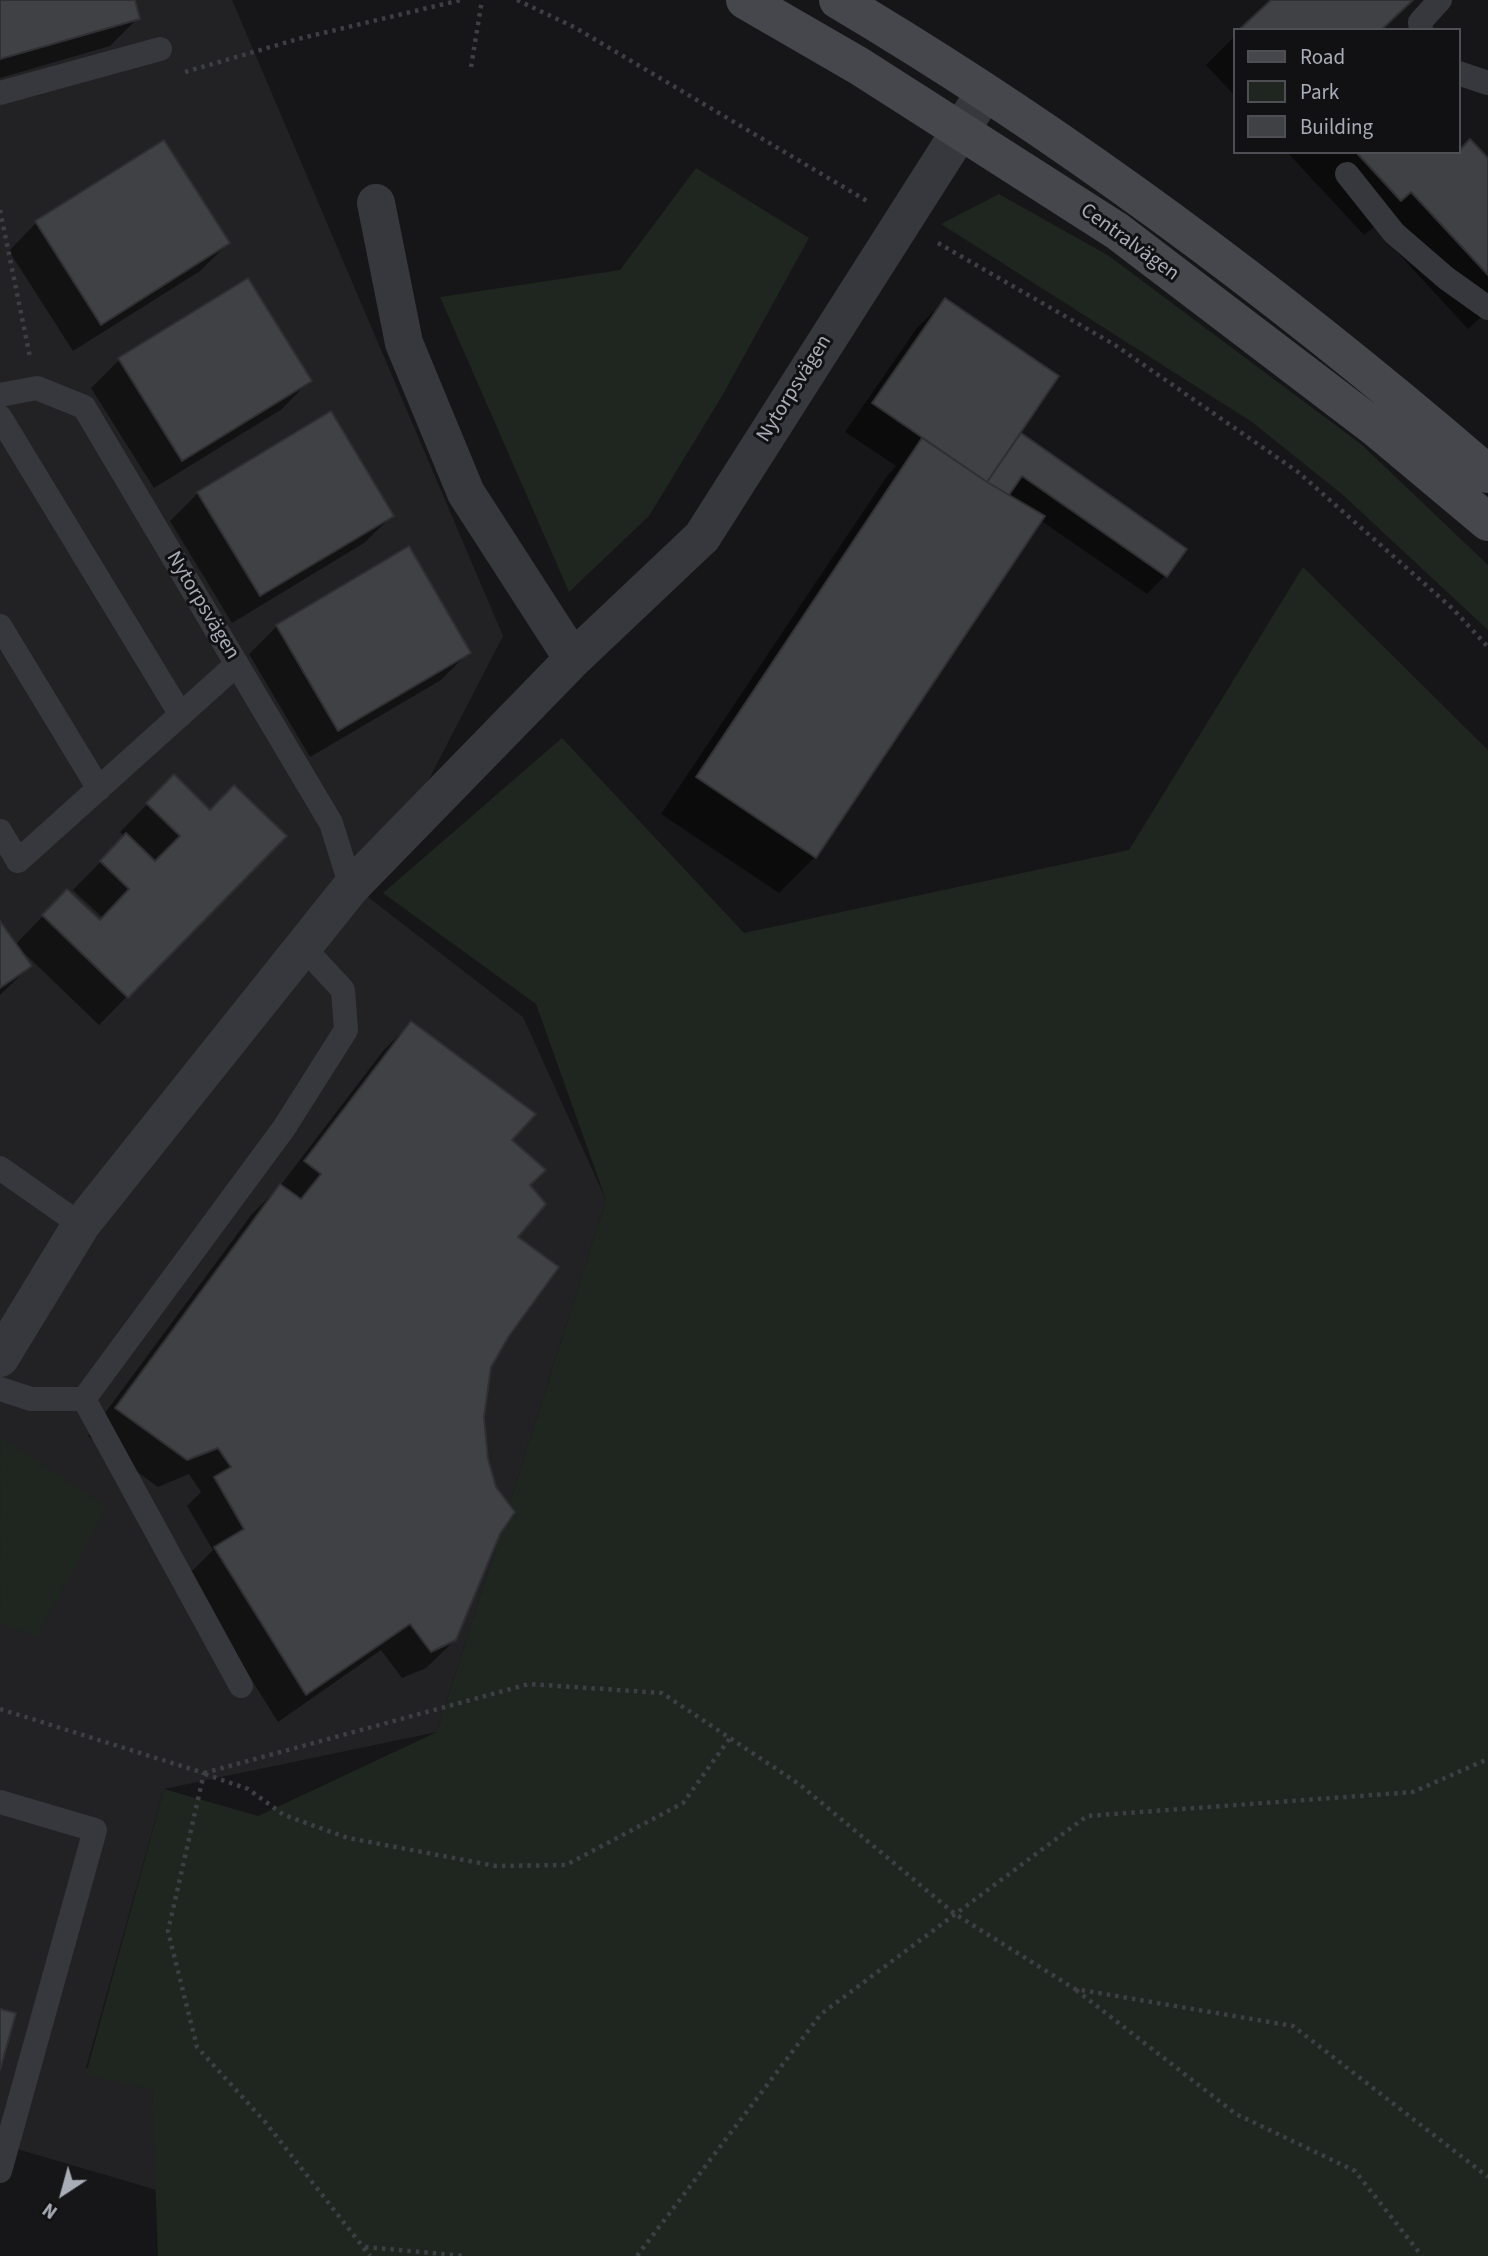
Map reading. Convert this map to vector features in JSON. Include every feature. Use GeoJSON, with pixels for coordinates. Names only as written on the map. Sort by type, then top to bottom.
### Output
{"type":"FeatureCollection","features":[{"type":"Feature","properties":{"kind":"street","name":"Centralvägen"},"geometry":{"type":"LineString","coordinates":[[745,0],[960,130],[1116,230],[1377,429],[1488,522]]}},
{"type":"Feature","properties":{"kind":"street","name":"Centralvägen"},"geometry":{"type":"LineString","coordinates":[[838,0],[985,92],[1142,198],[1402,399],[1488,474]]}},
{"type":"Feature","properties":{"kind":"street","name":"Nytorpsvägen"},"geometry":{"type":"LineString","coordinates":[[0,1358],[81,1225],[351,887],[573,659],[702,537],[985,92]]}},
{"type":"Feature","properties":{"kind":"street"},"geometry":{"type":"LineString","coordinates":[[376,203],[404,343],[466,493],[573,659]]}},
{"type":"Feature","properties":{"kind":"lane"},"geometry":{"type":"LineString","coordinates":[[1421,28],[1420,22],[1440,0]]}},
{"type":"Feature","properties":{"kind":"lane"},"geometry":{"type":"LineString","coordinates":[[0,93],[160,49]]}},
{"type":"Feature","properties":{"kind":"lane"},"geometry":{"type":"LineString","coordinates":[[1460,74],[1488,83]]}},
{"type":"Feature","properties":{"kind":"lane"},"geometry":{"type":"LineString","coordinates":[[1347,174],[1394,233],[1446,278],[1488,308]]}},
{"type":"Feature","properties":{"kind":"lane"},"geometry":{"type":"LineString","coordinates":[[0,395],[37,388]]}},
{"type":"Feature","properties":{"kind":"lane","name":"Nytorpsvägen"},"geometry":{"type":"LineString","coordinates":[[37,388],[84,408],[331,822],[351,887]]}},
{"type":"Feature","properties":{"kind":"lane"},"geometry":{"type":"LineString","coordinates":[[0,417],[181,715]]}},
{"type":"Feature","properties":{"kind":"lane"},"geometry":{"type":"LineString","coordinates":[[0,626],[99,789]]}},
{"type":"Feature","properties":{"kind":"lane"},"geometry":{"type":"LineString","coordinates":[[0,831],[18,861],[237,664]]}},
{"type":"Feature","properties":{"kind":"lane"},"geometry":{"type":"LineString","coordinates":[[84,1399],[284,1128],[346,1030],[343,990],[303,947]]}},
{"type":"Feature","properties":{"kind":"lane"},"geometry":{"type":"LineString","coordinates":[[0,1168],[81,1225]]}},
{"type":"Feature","properties":{"kind":"lane"},"geometry":{"type":"LineString","coordinates":[[0,1389],[32,1399],[84,1399]]}},
{"type":"Feature","properties":{"kind":"lane"},"geometry":{"type":"LineString","coordinates":[[84,1399],[242,1685]]}},
{"type":"Feature","properties":{"kind":"lane"},"geometry":{"type":"LineString","coordinates":[[0,1802],[95,1830],[0,2171]]}},
{"type":"Feature","properties":{"kind":"path"},"geometry":{"type":"LineString","coordinates":[[181,74],[298,39],[461,0]]}},
{"type":"Feature","properties":{"kind":"path"},"geometry":{"type":"LineString","coordinates":[[471,67],[482,0]]}},
{"type":"Feature","properties":{"kind":"path"},"geometry":{"type":"LineString","coordinates":[[517,0],[574,27],[1115,345],[1298,472],[1452,609],[1488,647]]}},
{"type":"Feature","properties":{"kind":"path"},"geometry":{"type":"LineString","coordinates":[[0,210],[37,388]]}},
{"type":"Feature","properties":{"kind":"path"},"geometry":{"type":"LineString","coordinates":[[204,1773],[529,1684],[663,1693],[799,1784],[955,1914],[1075,1989],[1236,2114],[1355,2171],[1422,2256]]}},
{"type":"Feature","properties":{"kind":"path"},"geometry":{"type":"LineString","coordinates":[[0,1709],[248,1788],[284,1815],[348,1838],[496,1866],[566,1865],[683,1802],[730,1738]]}},
{"type":"Feature","properties":{"kind":"path"},"geometry":{"type":"LineString","coordinates":[[637,2256],[821,2014],[1087,1816],[1413,1792],[1488,1759]]}},
{"type":"Feature","properties":{"kind":"path"},"geometry":{"type":"LineString","coordinates":[[204,1773],[168,1931],[197,2047],[266,2123],[370,2256]]}},
{"type":"Feature","properties":{"kind":"path"},"geometry":{"type":"LineString","coordinates":[[1075,1989],[1293,2026],[1488,2177]]}},
{"type":"Feature","properties":{"kind":"path"},"geometry":{"type":"LineString","coordinates":[[365,2247],[465,2256]]}},
{"type":"Feature","properties":{"kind":"shaded area"},"geometry":{"type":"Polygon","coordinates":[[[0,0],[232,0],[503,636],[368,897],[523,1017],[606,1200],[437,1732],[164,1789],[86,2068],[152,2090],[160,2191],[0,2144],[0,0]]]}},
{"type":"Feature","properties":{"kind":"green space"},"geometry":{"type":"Polygon","coordinates":[[[696,168],[809,238],[722,396],[649,516],[569,592],[440,297],[620,270],[696,168]]]}},
{"type":"Feature","properties":{"kind":"green space"},"geometry":{"type":"Polygon","coordinates":[[[999,194],[1109,256],[1362,445],[1488,565],[1488,630],[1343,495],[1252,422],[941,224],[999,194]]]}},
{"type":"Feature","properties":{"kind":"green space"},"geometry":{"type":"Polygon","coordinates":[[[1303,567],[1488,750],[1488,2256],[158,2256],[152,2090],[86,2074],[164,1789],[258,1816],[437,1732],[606,1200],[536,1004],[383,893],[562,738],[744,933],[1129,850],[1303,567]]]}},
{"type":"Feature","properties":{"kind":"green space"},"geometry":{"type":"Polygon","coordinates":[[[1,1437],[107,1507],[37,1637],[0,1623],[1,1437]]]}},
{"type":"Feature","properties":{"kind":"building"},"geometry":{"type":"Polygon","coordinates":[[[0,0],[135,0],[140,19],[0,59],[0,0]]]}},
{"type":"Feature","properties":{"kind":"building"},"geometry":{"type":"Polygon","coordinates":[[[1271,0],[1413,0],[1383,28],[1241,28],[1271,0]]]}},
{"type":"Feature","properties":{"kind":"building"},"geometry":{"type":"Polygon","coordinates":[[[1470,139],[1488,158],[1488,275],[1411,192],[1401,201],[1358,154],[1460,154],[1460,150],[1470,139]]]}},
{"type":"Feature","properties":{"kind":"building"},"geometry":{"type":"Polygon","coordinates":[[[164,140],[230,243],[101,325],[35,221],[164,140]]]}},
{"type":"Feature","properties":{"kind":"building"},"geometry":{"type":"Polygon","coordinates":[[[248,278],[312,381],[182,461],[118,358],[248,278]]]}},
{"type":"Feature","properties":{"kind":"building"},"geometry":{"type":"Polygon","coordinates":[[[945,298],[1059,376],[987,482],[872,403],[945,298]]]}},
{"type":"Feature","properties":{"kind":"building"},"geometry":{"type":"Polygon","coordinates":[[[331,411],[394,516],[260,596],[197,492],[331,411]]]}},
{"type":"Feature","properties":{"kind":"building"},"geometry":{"type":"Polygon","coordinates":[[[1021,433],[1187,549],[1167,577],[1022,476],[1009,495],[987,482],[1021,433]]]}},
{"type":"Feature","properties":{"kind":"building"},"geometry":{"type":"Polygon","coordinates":[[[922,438],[987,482],[1045,516],[816,858],[696,777],[922,438]]]}},
{"type":"Feature","properties":{"kind":"building"},"geometry":{"type":"Polygon","coordinates":[[[409,546],[471,653],[338,731],[276,625],[409,546]]]}},
{"type":"Feature","properties":{"kind":"building"},"geometry":{"type":"Polygon","coordinates":[[[174,774],[210,810],[234,785],[287,836],[128,998],[42,915],[67,889],[100,920],[129,889],[100,861],[126,833],[155,861],[180,836],[146,803],[174,774]]]}},
{"type":"Feature","properties":{"kind":"building"},"geometry":{"type":"Polygon","coordinates":[[[0,921],[32,966],[0,988],[0,921]]]}},
{"type":"Feature","properties":{"kind":"building"},"geometry":{"type":"Polygon","coordinates":[[[411,1021],[536,1114],[512,1140],[546,1170],[530,1185],[546,1204],[518,1237],[559,1267],[509,1336],[491,1367],[484,1417],[488,1459],[496,1487],[515,1512],[500,1534],[456,1640],[431,1652],[410,1624],[306,1695],[214,1547],[244,1529],[214,1477],[231,1467],[218,1448],[187,1460],[115,1408],[280,1184],[301,1199],[321,1174],[304,1161],[411,1021]]]}},
{"type":"Feature","properties":{"kind":"building"},"geometry":{"type":"Polygon","coordinates":[[[0,2009],[16,2013],[0,2070],[0,2009]]]}}]}
